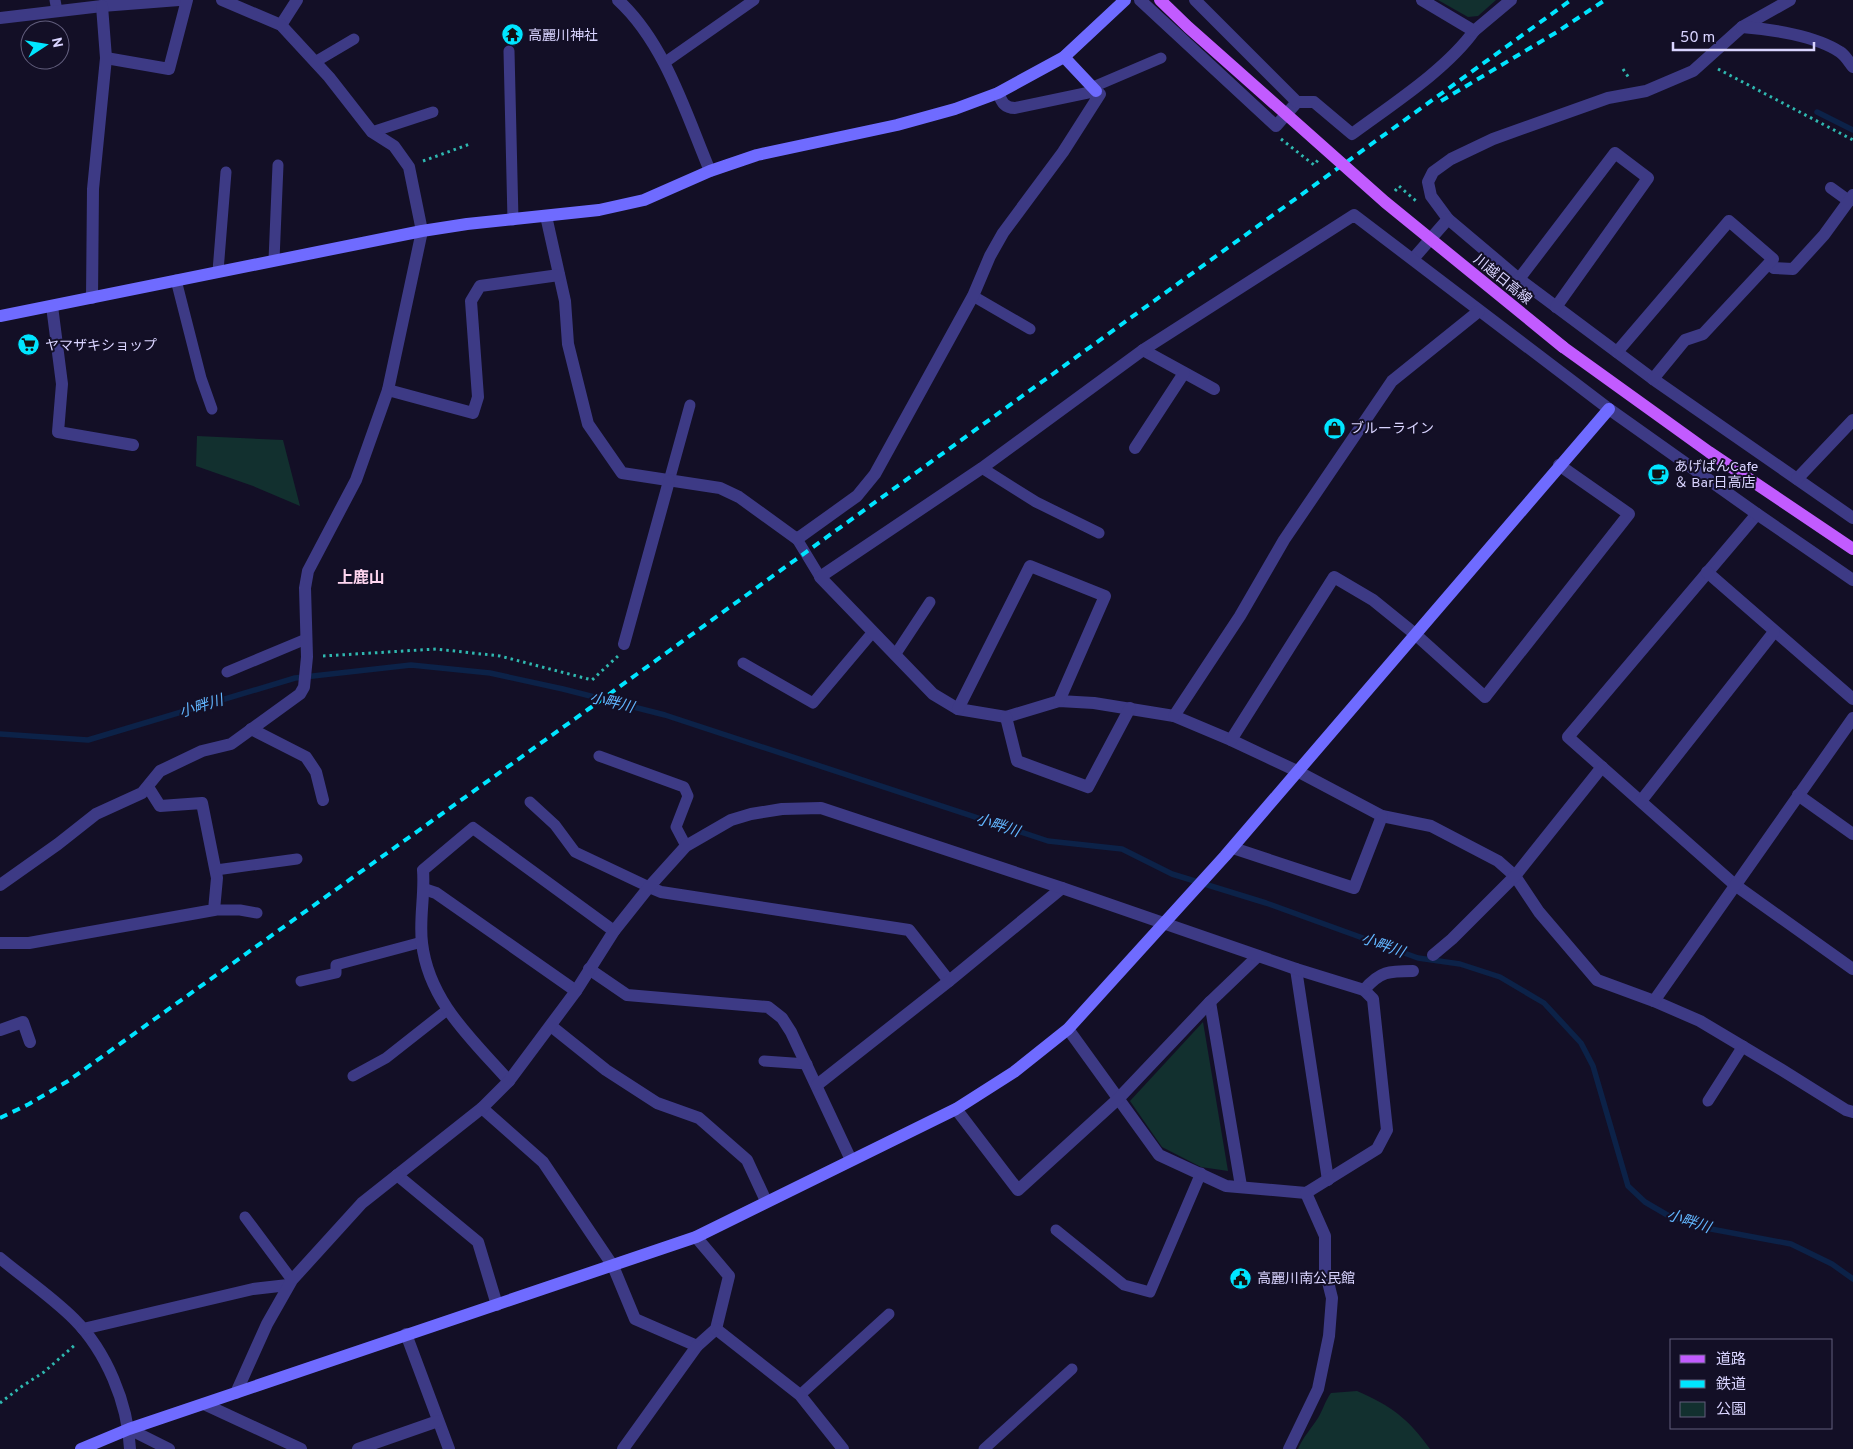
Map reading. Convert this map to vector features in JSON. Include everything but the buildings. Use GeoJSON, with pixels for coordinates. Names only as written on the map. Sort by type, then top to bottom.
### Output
{"type":"FeatureCollection","features":[{"type":"Feature","properties":{"kind":"main road","name":"川越日高線"},"geometry":{"type":"LineString","coordinates":[[1160,0],[1385,202],[1563,347],[1709,452],[1853,549]]}},
{"type":"Feature","properties":{"kind":"street"},"geometry":{"type":"LineString","coordinates":[[0,18],[56,6],[102,6],[179,0]]}},
{"type":"Feature","properties":{"kind":"street"},"geometry":{"type":"LineString","coordinates":[[106,58],[169,69],[186,0]]}},
{"type":"Feature","properties":{"kind":"street"},"geometry":{"type":"LineString","coordinates":[[0,885],[58,844],[96,814],[142,793],[160,771],[202,751],[231,744],[300,694],[304,687],[306,668],[305,588],[308,571],[356,480],[388,390],[422,231],[409,167],[394,146],[372,132],[329,77],[281,25],[222,0]]}},
{"type":"Feature","properties":{"kind":"street"},"geometry":{"type":"LineString","coordinates":[[281,25],[297,0]]}},
{"type":"Feature","properties":{"kind":"street"},"geometry":{"type":"LineString","coordinates":[[618,0],[633,14],[664,62],[710,171]]}},
{"type":"Feature","properties":{"kind":"street"},"geometry":{"type":"LineString","coordinates":[[1140,0],[1276,126],[1297,102]]}},
{"type":"Feature","properties":{"kind":"street"},"geometry":{"type":"LineString","coordinates":[[1195,0],[1297,102],[1314,102],[1352,134],[1414,88],[1465,44],[1474,31],[1511,0]]}},
{"type":"Feature","properties":{"kind":"street"},"geometry":{"type":"LineString","coordinates":[[1422,0],[1474,31]]}},
{"type":"Feature","properties":{"kind":"street"},"geometry":{"type":"LineString","coordinates":[[1790,0],[1742,28],[1693,71],[1646,91],[1608,98],[1493,139],[1451,159],[1433,172],[1428,182],[1431,196],[1448,219],[1519,279],[1653,379],[1853,518]]}},
{"type":"Feature","properties":{"kind":"street"},"geometry":{"type":"LineString","coordinates":[[0,316],[422,231],[599,210],[644,200],[710,171],[757,156],[897,125],[954,109],[998,93],[1064,57],[1121,1]]}},
{"type":"Feature","properties":{"kind":"street"},"geometry":{"type":"LineString","coordinates":[[92,298],[93,190],[106,58],[102,6]]}},
{"type":"Feature","properties":{"kind":"street"},"geometry":{"type":"LineString","coordinates":[[1742,28],[1770,29],[1825,44],[1842,53],[1853,67]]}},
{"type":"Feature","properties":{"kind":"street"},"geometry":{"type":"LineString","coordinates":[[546,216],[564,301],[568,344],[588,424],[622,473],[720,488],[739,497],[797,539],[857,496],[876,474],[973,296],[990,256],[1003,232],[1063,152],[1100,94],[1064,57]]}},
{"type":"Feature","properties":{"kind":"street"},"geometry":{"type":"LineString","coordinates":[[998,93],[1002,104],[1008,108],[1014,108],[1095,89]]}},
{"type":"Feature","properties":{"kind":"street"},"geometry":{"type":"LineString","coordinates":[[1519,279],[1615,153],[1648,178],[1556,307]]}},
{"type":"Feature","properties":{"kind":"street"},"geometry":{"type":"LineString","coordinates":[[1769,264],[1774,268],[1793,269],[1824,235],[1851,198],[1831,188]]}},
{"type":"Feature","properties":{"kind":"street"},"geometry":{"type":"LineString","coordinates":[[1853,580],[1608,409],[1354,215],[1142,350],[982,468],[820,577],[872,633],[933,694],[958,709],[1006,717],[1059,701],[1094,703],[1174,716],[1232,740],[1297,771],[1382,816],[1431,826],[1498,861],[1515,876],[1539,912],[1597,980],[1654,1001],[1700,1021],[1846,1110],[1853,1112]]}},
{"type":"Feature","properties":{"kind":"street"},"geometry":{"type":"LineString","coordinates":[[1413,259],[1448,219]]}},
{"type":"Feature","properties":{"kind":"street"},"geometry":{"type":"LineString","coordinates":[[1617,352],[1729,221],[1773,259],[1704,334],[1686,340],[1653,379]]}},
{"type":"Feature","properties":{"kind":"street"},"geometry":{"type":"LineString","coordinates":[[388,390],[473,413],[478,397],[471,301],[480,286],[559,275]]}},
{"type":"Feature","properties":{"kind":"street"},"geometry":{"type":"LineString","coordinates":[[52,306],[62,384],[58,432],[133,445]]}},
{"type":"Feature","properties":{"kind":"street"},"geometry":{"type":"LineString","coordinates":[[1174,716],[1240,616],[1284,540],[1392,381],[1479,311]]}},
{"type":"Feature","properties":{"kind":"street"},"geometry":{"type":"LineString","coordinates":[[1142,350],[1214,388]]}},
{"type":"Feature","properties":{"kind":"street"},"geometry":{"type":"LineString","coordinates":[[1135,448],[1184,373]]}},
{"type":"Feature","properties":{"kind":"street"},"geometry":{"type":"LineString","coordinates":[[81,1449],[129,1429],[696,1237],[956,1109],[1014,1072],[1068,1029],[1229,852],[1608,409]]}},
{"type":"Feature","properties":{"kind":"street"},"geometry":{"type":"LineString","coordinates":[[1797,479],[1853,420]]}},
{"type":"Feature","properties":{"kind":"street"},"geometry":{"type":"LineString","coordinates":[[1232,740],[1334,577],[1373,600],[1415,634],[1485,697],[1629,514],[1559,465]]}},
{"type":"Feature","properties":{"kind":"street"},"geometry":{"type":"LineString","coordinates":[[624,644],[669,481]]}},
{"type":"Feature","properties":{"kind":"street"},"geometry":{"type":"LineString","coordinates":[[1757,514],[1568,737],[1735,885],[1853,968]]}},
{"type":"Feature","properties":{"kind":"street"},"geometry":{"type":"LineString","coordinates":[[958,709],[1030,566],[1105,596],[1059,701]]}},
{"type":"Feature","properties":{"kind":"street"},"geometry":{"type":"LineString","coordinates":[[1707,572],[1853,699]]}},
{"type":"Feature","properties":{"kind":"street"},"geometry":{"type":"LineString","coordinates":[[1641,801],[1774,632]]}},
{"type":"Feature","properties":{"kind":"street"},"geometry":{"type":"LineString","coordinates":[[1006,717],[1017,761],[1088,787],[1130,708]]}},
{"type":"Feature","properties":{"kind":"street"},"geometry":{"type":"LineString","coordinates":[[1654,1001],[1853,718]]}},
{"type":"Feature","properties":{"kind":"street"},"geometry":{"type":"LineString","coordinates":[[251,729],[306,757],[316,772],[323,800]]}},
{"type":"Feature","properties":{"kind":"street"},"geometry":{"type":"LineString","coordinates":[[1434,955],[1515,876],[1602,767]]}},
{"type":"Feature","properties":{"kind":"street"},"geometry":{"type":"LineString","coordinates":[[0,944],[30,943],[214,910],[217,878],[202,803],[160,806],[148,787]]}},
{"type":"Feature","properties":{"kind":"street"},"geometry":{"type":"LineString","coordinates":[[1798,795],[1853,834]]}},
{"type":"Feature","properties":{"kind":"street"},"geometry":{"type":"LineString","coordinates":[[236,1393],[267,1324],[290,1283],[362,1203],[482,1108],[509,1081],[576,991],[614,931],[649,887],[686,846],[731,820],[751,814],[782,809],[821,808],[1062,888],[1168,920],[1258,956],[1364,990],[1373,999],[1387,1130],[1377,1149],[1306,1193],[1226,1186],[1159,1155],[1068,1029]]}},
{"type":"Feature","properties":{"kind":"street"},"geometry":{"type":"LineString","coordinates":[[1229,852],[1354,888],[1382,816]]}},
{"type":"Feature","properties":{"kind":"street"},"geometry":{"type":"LineString","coordinates":[[509,1081],[447,1010],[435,990],[426,966],[422,942],[423,870],[473,828],[614,931]]}},
{"type":"Feature","properties":{"kind":"street"},"geometry":{"type":"LineString","coordinates":[[649,887],[661,892],[909,930],[949,981]]}},
{"type":"Feature","properties":{"kind":"street"},"geometry":{"type":"LineString","coordinates":[[816,1085],[949,981],[1062,888]]}},
{"type":"Feature","properties":{"kind":"street"},"geometry":{"type":"LineString","coordinates":[[424,889],[436,893],[576,991]]}},
{"type":"Feature","properties":{"kind":"street"},"geometry":{"type":"LineString","coordinates":[[956,1109],[1018,1190],[1118,1099],[1210,1002],[1258,956]]}},
{"type":"Feature","properties":{"kind":"street"},"geometry":{"type":"LineString","coordinates":[[589,969],[627,995],[768,1007],[782,1018],[851,1160]]}},
{"type":"Feature","properties":{"kind":"street"},"geometry":{"type":"LineString","coordinates":[[1296,969],[1328,1180]]}},
{"type":"Feature","properties":{"kind":"street"},"geometry":{"type":"LineString","coordinates":[[1364,990],[1374,978],[1391,971],[1413,971]]}},
{"type":"Feature","properties":{"kind":"street"},"geometry":{"type":"LineString","coordinates":[[1210,1002],[1241,1186]]}},
{"type":"Feature","properties":{"kind":"street"},"geometry":{"type":"LineString","coordinates":[[0,1030],[23,1022],[30,1042]]}},
{"type":"Feature","properties":{"kind":"street"},"geometry":{"type":"LineString","coordinates":[[551,1026],[606,1070],[657,1103],[700,1118],[747,1160],[766,1201]]}},
{"type":"Feature","properties":{"kind":"street"},"geometry":{"type":"LineString","coordinates":[[482,1108],[543,1162],[613,1266],[635,1319],[697,1346]]}},
{"type":"Feature","properties":{"kind":"street"},"geometry":{"type":"LineString","coordinates":[[398,1175],[478,1242],[497,1305]]}},
{"type":"Feature","properties":{"kind":"street"},"geometry":{"type":"LineString","coordinates":[[1289,1449],[1318,1389],[1329,1336],[1332,1298],[1325,1270],[1325,1236],[1306,1193]]}},
{"type":"Feature","properties":{"kind":"street"},"geometry":{"type":"LineString","coordinates":[[622,1449],[697,1346],[716,1329],[729,1276],[696,1237]]}},
{"type":"Feature","properties":{"kind":"street"},"geometry":{"type":"LineString","coordinates":[[0,1258],[73,1318],[85,1332],[110,1369],[129,1429],[130,1449]]}},
{"type":"Feature","properties":{"kind":"street"},"geometry":{"type":"LineString","coordinates":[[85,1332],[253,1289],[290,1283]]}},
{"type":"Feature","properties":{"kind":"street"},"geometry":{"type":"LineString","coordinates":[[716,1329],[800,1395],[843,1449]]}},
{"type":"Feature","properties":{"kind":"street"},"geometry":{"type":"LineString","coordinates":[[406,1334],[449,1449]]}},
{"type":"Feature","properties":{"kind":"street"},"geometry":{"type":"LineString","coordinates":[[204,1404],[301,1449]]}},
{"type":"Feature","properties":{"kind":"street"},"geometry":{"type":"LineString","coordinates":[[358,1449],[438,1421]]}},
{"type":"Feature","properties":{"kind":"street"},"geometry":{"type":"LineString","coordinates":[[129,1429],[169,1449]]}},
{"type":"Feature","properties":{"kind":"lane"},"geometry":{"type":"LineString","coordinates":[[664,62],[754,0]]}},
{"type":"Feature","properties":{"kind":"lane"},"geometry":{"type":"LineString","coordinates":[[315,62],[354,39]]}},
{"type":"Feature","properties":{"kind":"lane"},"geometry":{"type":"LineString","coordinates":[[509,52],[513,220]]}},
{"type":"Feature","properties":{"kind":"lane"},"geometry":{"type":"LineString","coordinates":[[1095,89],[1161,58]]}},
{"type":"Feature","properties":{"kind":"lane"},"geometry":{"type":"LineString","coordinates":[[372,132],[433,112]]}},
{"type":"Feature","properties":{"kind":"lane"},"geometry":{"type":"LineString","coordinates":[[274,260],[278,165]]}},
{"type":"Feature","properties":{"kind":"lane"},"geometry":{"type":"LineString","coordinates":[[218,271],[226,172]]}},
{"type":"Feature","properties":{"kind":"lane"},"geometry":{"type":"LineString","coordinates":[[176,280],[201,378],[212,408]]}},
{"type":"Feature","properties":{"kind":"lane"},"geometry":{"type":"LineString","coordinates":[[973,296],[1030,329]]}},
{"type":"Feature","properties":{"kind":"lane"},"geometry":{"type":"LineString","coordinates":[[669,481],[690,405]]}},
{"type":"Feature","properties":{"kind":"lane"},"geometry":{"type":"LineString","coordinates":[[982,468],[1036,502],[1099,533]]}},
{"type":"Feature","properties":{"kind":"lane"},"geometry":{"type":"LineString","coordinates":[[797,539],[820,577]]}},
{"type":"Feature","properties":{"kind":"lane"},"geometry":{"type":"LineString","coordinates":[[896,655],[930,602]]}},
{"type":"Feature","properties":{"kind":"lane"},"geometry":{"type":"LineString","coordinates":[[743,663],[813,703],[872,633]]}},
{"type":"Feature","properties":{"kind":"lane"},"geometry":{"type":"LineString","coordinates":[[226,672],[306,639]]}},
{"type":"Feature","properties":{"kind":"lane"},"geometry":{"type":"LineString","coordinates":[[599,756],[684,787],[688,796],[676,826],[686,846]]}},
{"type":"Feature","properties":{"kind":"lane"},"geometry":{"type":"LineString","coordinates":[[530,802],[555,825],[575,852],[649,887]]}},
{"type":"Feature","properties":{"kind":"lane"},"geometry":{"type":"LineString","coordinates":[[216,870],[297,858]]}},
{"type":"Feature","properties":{"kind":"lane"},"geometry":{"type":"LineString","coordinates":[[214,910],[240,910],[257,913]]}},
{"type":"Feature","properties":{"kind":"lane"},"geometry":{"type":"LineString","coordinates":[[302,981],[336,973],[336,965],[422,942]]}},
{"type":"Feature","properties":{"kind":"lane"},"geometry":{"type":"LineString","coordinates":[[353,1076],[386,1058],[447,1010]]}},
{"type":"Feature","properties":{"kind":"lane"},"geometry":{"type":"LineString","coordinates":[[1708,1101],[1743,1046]]}},
{"type":"Feature","properties":{"kind":"lane"},"geometry":{"type":"LineString","coordinates":[[764,1061],[806,1064]]}},
{"type":"Feature","properties":{"kind":"lane"},"geometry":{"type":"LineString","coordinates":[[1056,1230],[1124,1285],[1150,1292],[1201,1173]]}},
{"type":"Feature","properties":{"kind":"lane"},"geometry":{"type":"LineString","coordinates":[[245,1217],[290,1283]]}},
{"type":"Feature","properties":{"kind":"lane"},"geometry":{"type":"LineString","coordinates":[[800,1395],[889,1314]]}},
{"type":"Feature","properties":{"kind":"lane"},"geometry":{"type":"LineString","coordinates":[[984,1449],[1072,1369]]}},
{"type":"Feature","properties":{"kind":"path"},"geometry":{"type":"LineString","coordinates":[[1704,62],[1853,140]]}},
{"type":"Feature","properties":{"kind":"path"},"geometry":{"type":"LineString","coordinates":[[1623,69],[1629,78]]}},
{"type":"Feature","properties":{"kind":"path"},"geometry":{"type":"LineString","coordinates":[[1619,80],[1638,77]]}},
{"type":"Feature","properties":{"kind":"path"},"geometry":{"type":"LineString","coordinates":[[1277,137],[1314,165]]}},
{"type":"Feature","properties":{"kind":"path"},"geometry":{"type":"LineString","coordinates":[[409,167],[470,144]]}},
{"type":"Feature","properties":{"kind":"path"},"geometry":{"type":"LineString","coordinates":[[335,656],[436,649],[500,656],[592,680],[617,659],[624,644]]}},
{"type":"Feature","properties":{"kind":"path"},"geometry":{"type":"LineString","coordinates":[[0,1403],[44,1372],[85,1332]]}},
{"type":"Feature","properties":{"kind":"green space"},"geometry":{"type":"Polygon","coordinates":[[[1438,0],[1496,0],[1478,16],[1468,17],[1438,0]]]}},
{"type":"Feature","properties":{"kind":"green space"},"geometry":{"type":"Polygon","coordinates":[[[197,436],[283,440],[300,506],[253,486],[196,466],[197,436]]]}},
{"type":"Feature","properties":{"kind":"green space"},"geometry":{"type":"Polygon","coordinates":[[[1203,1022],[1228,1171],[1201,1167],[1162,1147],[1130,1101],[1203,1022]]]}},
{"type":"Feature","properties":{"kind":"green space"},"geometry":{"type":"Polygon","coordinates":[[[1357,1391],[1380,1402],[1398,1414],[1414,1429],[1430,1449],[1298,1449],[1331,1393],[1357,1391]]]}},
{"type":"Feature","properties":{"kind":"waterway"},"geometry":{"type":"LineString","coordinates":[[1817,112],[1853,130]]}},
{"type":"Feature","properties":{"kind":"waterway","name":"小畔川"},"geometry":{"type":"LineString","coordinates":[[0,734],[88,740],[295,678],[411,665],[490,673],[665,715],[1048,841],[1122,849],[1172,874],[1266,903],[1418,958],[1460,964],[1500,977],[1544,1003],[1581,1043],[1593,1066],[1628,1186],[1645,1202],[1669,1216],[1711,1229],[1791,1244],[1832,1264],[1853,1279]]}},
{"type":"Feature","properties":{"kind":"railway"},"geometry":{"type":"LineString","coordinates":[[0,1118],[29,1104],[68,1081],[590,708],[1571,0]]}},
{"type":"Feature","properties":{"kind":"railway"},"geometry":{"type":"LineString","coordinates":[[1441,101],[1557,32],[1605,0]]}},
{"type":"Feature","properties":{"kind":"place","name":"高麗川神社"},"geometry":{"type":"Point","coordinates":[512,35]}},
{"type":"Feature","properties":{"kind":"place","name":"ヤマザキショップ"},"geometry":{"type":"Point","coordinates":[29,345]}},
{"type":"Feature","properties":{"kind":"place","name":"ブルーライン"},"geometry":{"type":"Point","coordinates":[1334,428]}},
{"type":"Feature","properties":{"kind":"place","name":"あげぱんCafe ＆ Bar日高店"},"geometry":{"type":"Point","coordinates":[1658,474]}},
{"type":"Feature","properties":{"kind":"place","name":"高麗川南公民館"},"geometry":{"type":"Point","coordinates":[1241,1278]}},
{"type":"Feature","properties":{"kind":"district","name":"上鹿山"},"geometry":{"type":"Point","coordinates":[361,577]}}]}
